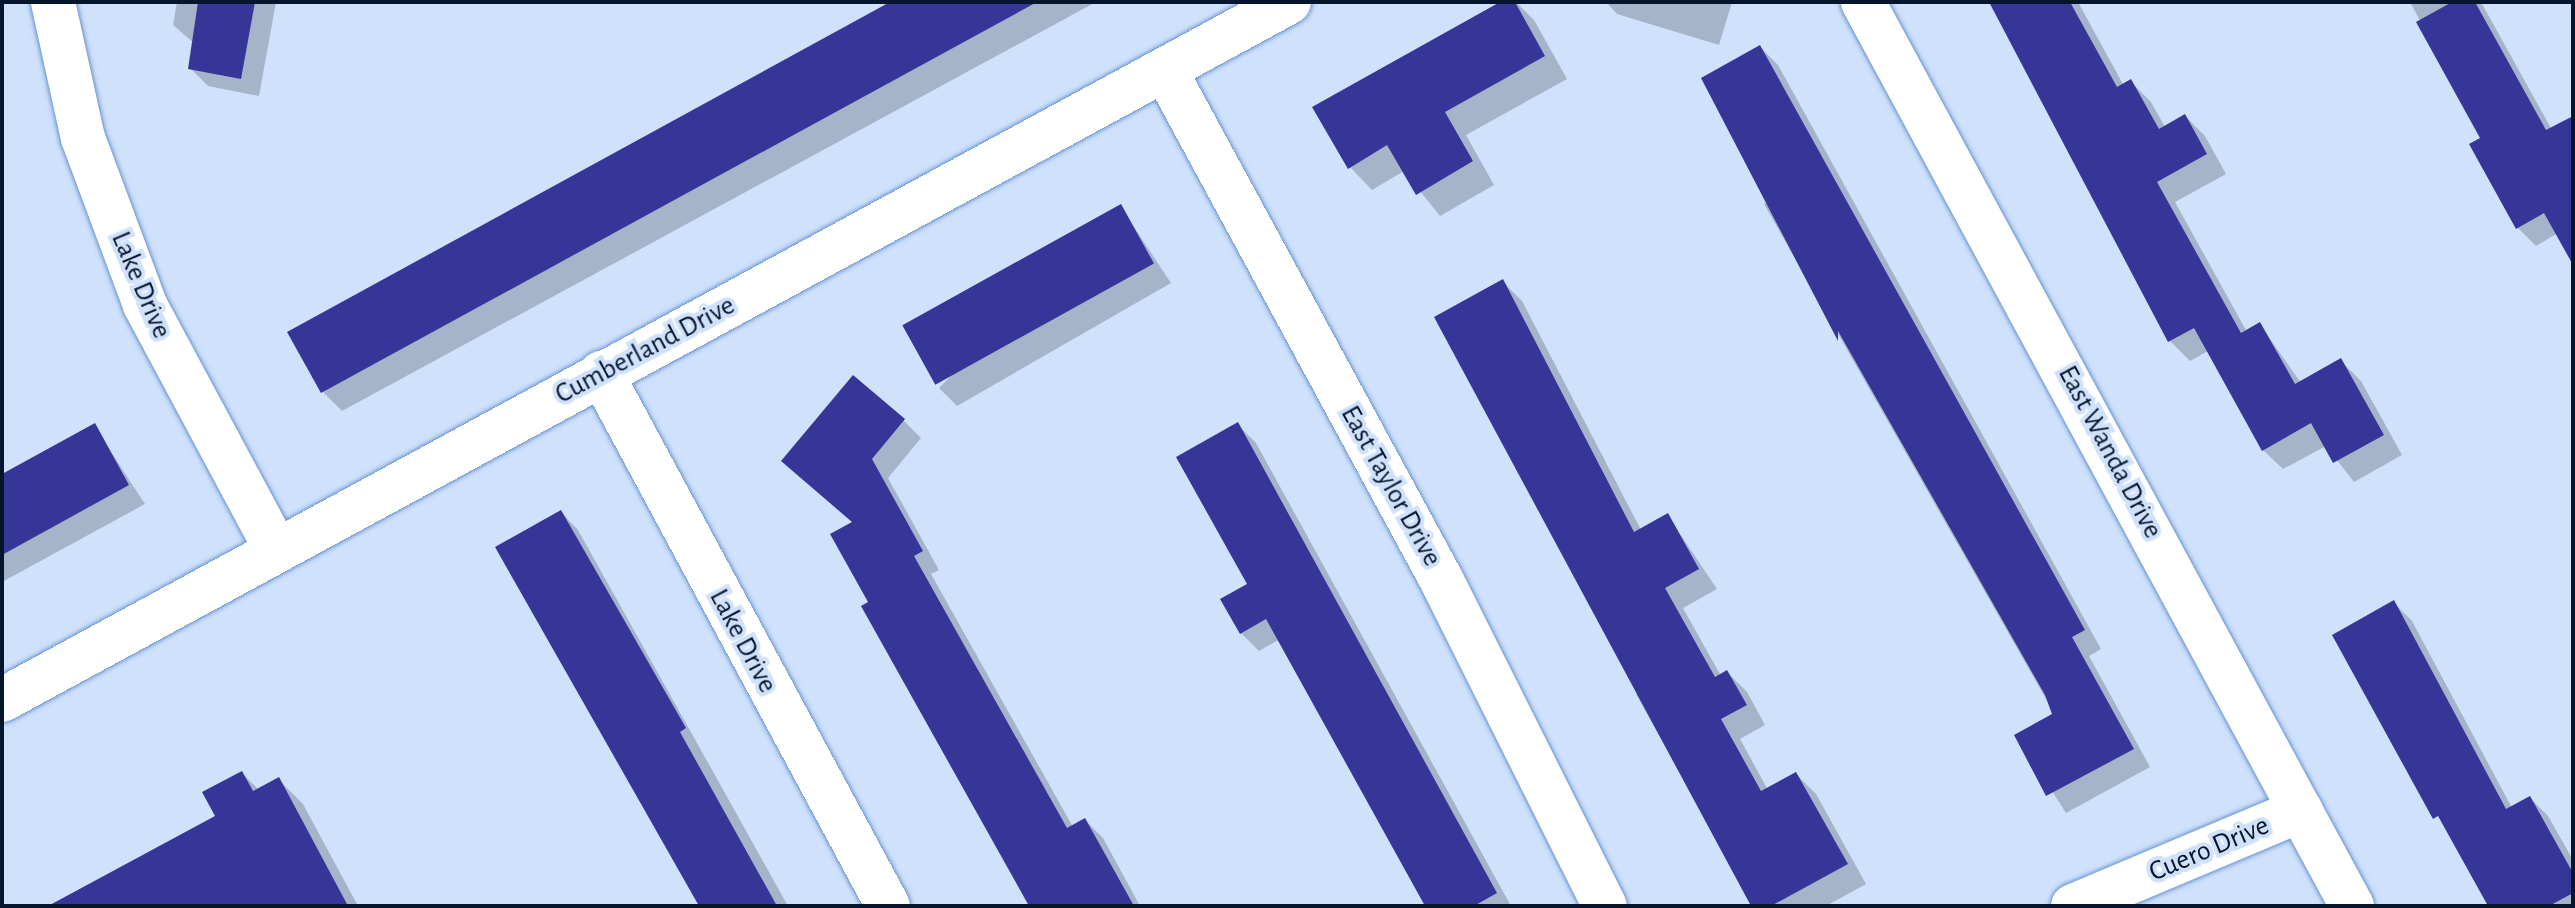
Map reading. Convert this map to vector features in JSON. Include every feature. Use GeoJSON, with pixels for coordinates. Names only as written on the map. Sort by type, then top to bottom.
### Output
{"type":"FeatureCollection","features":[{"type":"Feature","properties":{"kind":"street","name":"Lake Drive"},"geometry":{"type":"LineString","coordinates":[[53,2],[83,138],[145,305],[276,549]]}},
{"type":"Feature","properties":{"kind":"street","name":"Cumberland Drive"},"geometry":{"type":"LineString","coordinates":[[2,700],[601,373],[1166,72],[1289,2]]}},
{"type":"Feature","properties":{"kind":"street","name":"East Wanda Drive"},"geometry":{"type":"LineString","coordinates":[[1863,2],[2352,906]]}},
{"type":"Feature","properties":{"kind":"street","name":"East Taylor Drive"},"geometry":{"type":"LineString","coordinates":[[1166,72],[1442,581],[1605,906]]}},
{"type":"Feature","properties":{"kind":"street","name":"Lake Drive"},"geometry":{"type":"LineString","coordinates":[[601,373],[888,906]]}},
{"type":"Feature","properties":{"kind":"street","name":"Cuero Drive"},"geometry":{"type":"LineString","coordinates":[[2073,906],[2301,810]]}},
{"type":"Feature","properties":{"kind":"building"},"geometry":{"type":"Polygon","coordinates":[[[198,2],[255,2],[241,79],[188,69],[198,2]]]}},
{"type":"Feature","properties":{"kind":"building"},"geometry":{"type":"Polygon","coordinates":[[[890,2],[1037,2],[321,393],[287,332],[890,2]]]}},
{"type":"Feature","properties":{"kind":"building"},"geometry":{"type":"Polygon","coordinates":[[[1500,2],[1515,2],[1545,56],[1445,112],[1473,161],[1416,195],[1387,145],[1348,169],[1312,107],[1500,2]]]}},
{"type":"Feature","properties":{"kind":"building"},"geometry":{"type":"Polygon","coordinates":[[[1989,2],[2070,2],[2117,87],[2131,79],[2159,129],[2185,114],[2207,154],[2157,182],[2241,333],[2260,322],[2295,384],[2341,358],[2384,435],[2333,463],[2311,423],[2262,451],[2194,328],[2168,342],[1989,2]]]}},
{"type":"Feature","properties":{"kind":"building"},"geometry":{"type":"Polygon","coordinates":[[[2452,2],[2475,2],[2546,130],[2573,116],[2573,265],[2544,213],[2516,229],[2469,144],[2480,138],[2416,22],[2452,2]]]}},
{"type":"Feature","properties":{"kind":"building"},"geometry":{"type":"Polygon","coordinates":[[[1760,45],[2085,630],[2072,637],[2134,749],[2046,796],[2014,735],[2052,714],[2045,695],[1838,331],[1838,341],[1701,78],[1760,45]]]}},
{"type":"Feature","properties":{"kind":"building"},"geometry":{"type":"Polygon","coordinates":[[[1121,204],[1154,263],[935,385],[902,325],[1121,204]]]}},
{"type":"Feature","properties":{"kind":"building"},"geometry":{"type":"Polygon","coordinates":[[[1503,279],[1634,532],[1668,513],[1699,569],[1665,588],[1715,677],[1727,670],[1747,705],[1721,719],[1761,791],[1796,772],[1848,864],[1771,906],[1751,906],[1434,317],[1503,279]]]}},
{"type":"Feature","properties":{"kind":"building"},"geometry":{"type":"Polygon","coordinates":[[[853,375],[905,419],[872,459],[923,551],[914,556],[1067,828],[1085,818],[1134,906],[1029,906],[861,606],[868,602],[830,534],[852,522],[781,461],[853,375]]]}},
{"type":"Feature","properties":{"kind":"building"},"geometry":{"type":"Polygon","coordinates":[[[1238,422],[1497,893],[1474,906],[1425,906],[1266,619],[1240,634],[1220,599],[1247,584],[1176,457],[1238,422]]]}},
{"type":"Feature","properties":{"kind":"building"},"geometry":{"type":"Polygon","coordinates":[[[95,423],[129,485],[2,555],[2,474],[95,423]]]}},
{"type":"Feature","properties":{"kind":"building"},"geometry":{"type":"Polygon","coordinates":[[[561,510],[686,728],[680,732],[777,906],[699,906],[495,547],[561,510]]]}},
{"type":"Feature","properties":{"kind":"building"},"geometry":{"type":"Polygon","coordinates":[[[2394,600],[2506,809],[2530,796],[2573,873],[2573,893],[2549,906],[2488,906],[2438,816],[2433,819],[2332,635],[2394,600]]]}},
{"type":"Feature","properties":{"kind":"building"},"geometry":{"type":"Polygon","coordinates":[[[242,771],[253,791],[279,777],[348,906],[48,906],[215,816],[202,792],[242,771]]]}}]}
